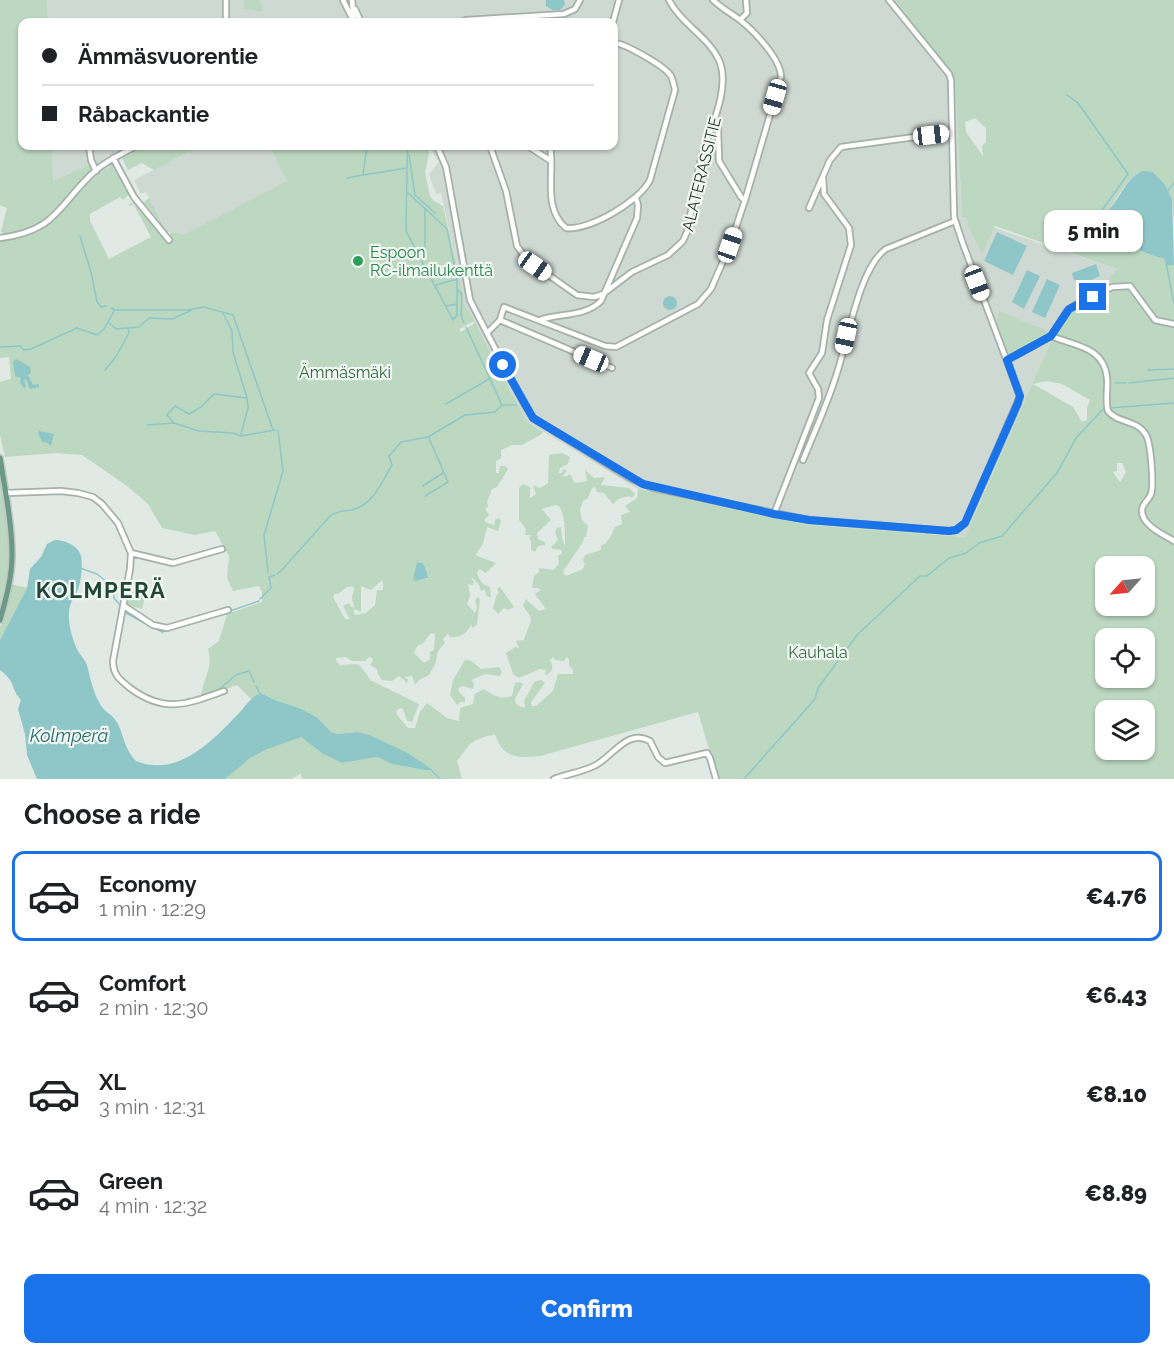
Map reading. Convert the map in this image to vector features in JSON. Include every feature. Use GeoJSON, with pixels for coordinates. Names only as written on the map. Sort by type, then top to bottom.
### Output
{"type":"FeatureCollection","features":[{"type":"Feature","properties":{"kind":"main road"},"geometry":{"type":"LineString","coordinates":[[0,458],[12,557],[10,580],[0,620]]}},
{"type":"Feature","properties":{"kind":"street"},"geometry":{"type":"LineString","coordinates":[[226,0],[226,18]]}},
{"type":"Feature","properties":{"kind":"street"},"geometry":{"type":"LineString","coordinates":[[343,0],[350,18]]}},
{"type":"Feature","properties":{"kind":"street"},"geometry":{"type":"LineString","coordinates":[[499,18],[564,14],[574,9],[580,0]]}},
{"type":"Feature","properties":{"kind":"street"},"geometry":{"type":"LineString","coordinates":[[614,18],[619,0]]}},
{"type":"Feature","properties":{"kind":"street","name":"ALATERASSITIE"},"geometry":{"type":"LineString","coordinates":[[540,320],[594,308],[601,301],[603,294],[632,272],[668,255],[683,241],[687,232],[701,160],[723,86],[720,62],[713,50],[680,16],[669,0]]}},
{"type":"Feature","properties":{"kind":"street"},"geometry":{"type":"LineString","coordinates":[[487,333],[500,320],[504,307],[610,348],[616,347],[698,304],[711,289],[730,245],[745,201],[781,77],[781,70],[751,29],[713,0]]}},
{"type":"Feature","properties":{"kind":"street"},"geometry":{"type":"LineString","coordinates":[[740,20],[747,13],[746,0]]}},
{"type":"Feature","properties":{"kind":"street"},"geometry":{"type":"LineString","coordinates":[[439,150],[446,166],[470,300],[528,412],[539,423],[643,484],[809,520],[949,531],[965,523],[1020,396],[955,220],[949,74],[889,0]]}},
{"type":"Feature","properties":{"kind":"street"},"geometry":{"type":"LineString","coordinates":[[351,18],[352,2]]}},
{"type":"Feature","properties":{"kind":"street"},"geometry":{"type":"LineString","coordinates":[[352,2],[359,18]]}},
{"type":"Feature","properties":{"kind":"street"},"geometry":{"type":"LineString","coordinates":[[550,150],[551,203],[557,219],[566,228],[575,229],[590,224],[636,198],[646,188],[675,90],[670,75],[663,67],[618,44]]}},
{"type":"Feature","properties":{"kind":"street"},"geometry":{"type":"LineString","coordinates":[[715,118],[718,128],[719,161],[735,189],[745,201]]}},
{"type":"Feature","properties":{"kind":"street"},"geometry":{"type":"LineString","coordinates":[[809,208],[835,152],[846,145],[952,132]]}},
{"type":"Feature","properties":{"kind":"street"},"geometry":{"type":"LineString","coordinates":[[90,150],[96,171]]}},
{"type":"Feature","properties":{"kind":"street"},"geometry":{"type":"LineString","coordinates":[[0,238],[26,234],[45,225],[96,171],[112,158],[128,150]]}},
{"type":"Feature","properties":{"kind":"street"},"geometry":{"type":"LineString","coordinates":[[491,150],[506,191],[513,234],[520,252],[535,266],[577,295],[594,297],[603,294],[637,218],[636,198]]}},
{"type":"Feature","properties":{"kind":"street"},"geometry":{"type":"LineString","coordinates":[[534,150],[551,161]]}},
{"type":"Feature","properties":{"kind":"street"},"geometry":{"type":"LineString","coordinates":[[112,158],[134,196],[169,240]]}},
{"type":"Feature","properties":{"kind":"street"},"geometry":{"type":"LineString","coordinates":[[774,514],[819,398],[818,389],[809,373],[822,353],[827,320],[851,245],[849,228],[824,194],[823,177]]}},
{"type":"Feature","properties":{"kind":"street"},"geometry":{"type":"LineString","coordinates":[[803,460],[836,379],[852,314],[878,256],[886,249],[955,220]]}},
{"type":"Feature","properties":{"kind":"street"},"geometry":{"type":"LineString","coordinates":[[1007,360],[1051,336],[1069,309],[1120,285],[1132,289],[1155,320],[1174,324]]}},
{"type":"Feature","properties":{"kind":"street"},"geometry":{"type":"LineString","coordinates":[[500,320],[612,368]]}},
{"type":"Feature","properties":{"kind":"street"},"geometry":{"type":"LineString","coordinates":[[1051,336],[1083,346],[1099,359],[1106,370],[1108,411],[1112,416],[1137,424],[1145,434],[1149,441],[1151,454],[1152,491],[1142,512],[1150,525],[1174,541]]}},
{"type":"Feature","properties":{"kind":"street"},"geometry":{"type":"LineString","coordinates":[[6,494],[61,491],[78,493],[93,497],[118,523],[131,553],[113,667],[122,681],[149,699],[165,704],[189,703],[224,691]]}},
{"type":"Feature","properties":{"kind":"street"},"geometry":{"type":"LineString","coordinates":[[131,553],[173,563],[222,549]]}},
{"type":"Feature","properties":{"kind":"street"},"geometry":{"type":"LineString","coordinates":[[124,606],[153,625],[167,628],[228,610]]}},
{"type":"Feature","properties":{"kind":"street"},"geometry":{"type":"LineString","coordinates":[[554,779],[596,766],[630,739],[637,737],[650,741],[658,757],[665,763],[706,753],[710,758],[716,779]]}},
{"type":"Feature","properties":{"kind":"shaded area"},"geometry":{"type":"Polygon","coordinates":[[[47,0],[895,0],[955,80],[962,217],[1117,269],[1116,286],[1068,314],[1050,343],[965,537],[808,525],[638,489],[526,421],[463,302],[441,193],[436,194],[429,174],[439,162],[431,150],[618,150],[618,18],[48,18],[47,0]]]}},
{"type":"Feature","properties":{"kind":"shaded area"},"geometry":{"type":"Polygon","coordinates":[[[52,150],[135,150],[124,155],[115,167],[108,167],[97,177],[91,164],[53,181],[52,150]]]}},
{"type":"Feature","properties":{"kind":"shaded area"},"geometry":{"type":"Polygon","coordinates":[[[192,150],[271,150],[288,181],[183,235],[165,229],[146,192],[141,194],[134,180],[192,150]]]}},
{"type":"Feature","properties":{"kind":"green space"},"geometry":{"type":"Polygon","coordinates":[[[0,0],[47,0],[48,18],[18,18],[18,150],[52,150],[53,181],[91,164],[92,171],[48,219],[29,231],[4,235],[1,231],[7,208],[0,205],[0,0]]]}},
{"type":"Feature","properties":{"kind":"green space"},"geometry":{"type":"Polygon","coordinates":[[[244,0],[259,0],[264,12],[244,9],[244,0]]]}},
{"type":"Feature","properties":{"kind":"green space"},"geometry":{"type":"Polygon","coordinates":[[[895,0],[1174,0],[1174,222],[1172,199],[1164,183],[1153,172],[1138,174],[1128,182],[1099,220],[1106,233],[1131,241],[1141,251],[1166,259],[1167,266],[1174,265],[1174,779],[718,779],[698,712],[540,756],[512,755],[502,748],[495,734],[487,736],[473,742],[457,761],[462,779],[302,779],[301,773],[292,779],[225,779],[260,753],[301,737],[323,754],[342,763],[377,757],[392,764],[432,770],[408,753],[370,735],[358,732],[337,734],[331,732],[318,718],[302,709],[262,693],[251,699],[237,685],[201,698],[210,662],[208,649],[219,641],[227,614],[262,602],[262,592],[259,586],[233,591],[227,578],[229,556],[215,531],[195,535],[162,528],[148,504],[127,486],[82,455],[56,453],[5,457],[0,435],[0,382],[11,379],[9,357],[0,358],[0,241],[25,237],[47,226],[82,188],[103,170],[112,166],[115,167],[129,194],[123,200],[120,197],[90,214],[90,221],[109,259],[151,237],[133,203],[133,206],[127,205],[133,202],[167,241],[171,232],[165,231],[146,205],[142,204],[149,198],[165,229],[183,235],[287,181],[271,150],[429,150],[425,173],[430,196],[443,206],[463,293],[463,302],[474,321],[459,329],[461,332],[475,323],[526,421],[543,432],[522,445],[512,445],[501,450],[501,458],[496,461],[496,473],[499,473],[500,466],[508,469],[497,487],[492,489],[487,502],[488,507],[485,509],[489,515],[484,520],[494,526],[495,520],[499,518],[501,521],[498,531],[487,527],[483,544],[475,555],[496,563],[486,573],[479,569],[477,572],[481,582],[490,587],[491,598],[486,595],[485,589],[481,591],[473,578],[471,578],[473,585],[468,584],[470,596],[467,604],[475,613],[477,608],[475,600],[478,597],[480,599],[477,625],[472,628],[471,624],[465,633],[457,637],[450,637],[448,634],[443,639],[445,643],[438,651],[435,665],[429,675],[415,685],[412,676],[404,677],[408,680],[407,683],[399,676],[392,681],[382,680],[377,669],[370,665],[373,660],[369,657],[365,661],[352,661],[346,657],[336,658],[336,661],[340,665],[358,664],[370,680],[419,704],[412,722],[407,721],[403,709],[396,711],[408,728],[415,728],[420,712],[427,703],[447,718],[459,721],[460,708],[473,704],[475,694],[484,689],[500,697],[512,696],[515,683],[520,682],[523,684],[515,699],[516,704],[525,707],[524,700],[534,682],[541,680],[545,683],[531,702],[532,706],[536,706],[553,691],[558,674],[573,674],[573,669],[569,666],[569,659],[566,657],[564,661],[555,660],[553,657],[550,660],[551,672],[547,675],[546,670],[540,669],[519,678],[513,674],[506,653],[515,647],[519,648],[516,641],[524,640],[531,620],[523,605],[526,599],[539,611],[546,609],[535,594],[541,590],[532,588],[534,576],[539,572],[539,568],[553,570],[559,564],[558,556],[562,553],[561,550],[551,547],[558,540],[555,532],[557,528],[561,527],[565,546],[562,511],[556,505],[542,509],[551,520],[537,533],[538,539],[545,542],[545,545],[538,546],[535,552],[531,550],[529,539],[531,535],[525,535],[526,529],[519,520],[519,488],[523,484],[530,487],[530,498],[536,494],[533,485],[540,488],[548,483],[549,455],[562,453],[570,457],[568,464],[560,468],[559,473],[562,473],[563,469],[567,471],[563,476],[570,474],[575,483],[587,481],[585,470],[594,478],[605,477],[601,485],[629,488],[635,494],[632,498],[629,496],[618,499],[613,504],[604,493],[597,492],[595,487],[592,488],[580,510],[582,520],[588,526],[586,537],[564,570],[563,573],[566,576],[583,569],[585,555],[601,550],[601,545],[605,544],[615,527],[622,524],[621,515],[630,512],[625,506],[637,498],[638,489],[808,525],[965,537],[1050,343],[1074,308],[1116,286],[1108,279],[1117,269],[995,226],[981,252],[968,226],[968,219],[962,217],[955,80],[895,0]],[[975,118],[965,122],[966,132],[983,156],[982,146],[986,142],[986,128],[975,118]],[[1082,342],[1077,345],[1090,353],[1102,368],[1107,412],[1115,418],[1135,425],[1143,433],[1148,443],[1151,489],[1141,512],[1144,519],[1146,518],[1143,509],[1150,499],[1152,491],[1149,438],[1138,425],[1116,417],[1109,411],[1109,383],[1106,369],[1095,352],[1082,342]],[[1047,381],[1033,384],[1073,407],[1082,422],[1087,420],[1090,400],[1062,384],[1047,381]],[[1117,463],[1117,471],[1113,472],[1120,482],[1126,472],[1122,463],[1117,463]],[[417,562],[413,578],[415,580],[428,579],[423,563],[417,562]],[[381,581],[371,590],[361,586],[361,612],[355,609],[353,611],[355,615],[366,613],[375,605],[377,590],[383,590],[383,582],[381,581]],[[347,587],[338,594],[334,594],[333,597],[345,619],[350,619],[343,606],[350,603],[351,607],[354,607],[352,598],[354,588],[347,587]],[[431,633],[423,643],[417,646],[414,653],[423,662],[430,659],[430,652],[434,650],[435,634],[431,633]]]}},
{"type":"Feature","properties":{"kind":"green space"},"geometry":{"type":"Polygon","coordinates":[[[135,150],[192,150],[154,170],[142,163],[128,170],[122,158],[135,150]]]}},
{"type":"Feature","properties":{"kind":"green space"},"geometry":{"type":"Polygon","coordinates":[[[999,311],[1048,331],[1046,337],[1009,358],[996,326],[999,311]]]}},
{"type":"Feature","properties":{"kind":"green space"},"geometry":{"type":"Polygon","coordinates":[[[0,476],[9,544],[7,577],[0,612],[0,476]]]}},
{"type":"Feature","properties":{"kind":"green space"},"geometry":{"type":"Polygon","coordinates":[[[11,584],[27,588],[0,640],[0,628],[11,584]]]}},
{"type":"Feature","properties":{"kind":"green space"},"geometry":{"type":"Polygon","coordinates":[[[500,587],[514,607],[508,610],[504,608],[498,614],[493,608],[499,593],[497,589],[500,587]]]}},
{"type":"Feature","properties":{"kind":"green space"},"geometry":{"type":"Polygon","coordinates":[[[128,590],[146,594],[142,609],[128,605],[126,601],[128,590]]]}},
{"type":"Feature","properties":{"kind":"green space"},"geometry":{"type":"Polygon","coordinates":[[[465,660],[470,660],[481,669],[499,667],[502,672],[500,676],[485,674],[471,680],[474,683],[473,689],[463,686],[458,688],[465,702],[457,705],[450,695],[453,680],[465,660]]]}},
{"type":"Feature","properties":{"kind":"water"},"geometry":{"type":"Polygon","coordinates":[[[546,0],[564,0],[565,5],[560,10],[552,10],[546,6],[546,0]]]}},
{"type":"Feature","properties":{"kind":"water"},"geometry":{"type":"Polygon","coordinates":[[[1143,171],[1153,172],[1164,183],[1172,199],[1174,265],[1167,266],[1166,259],[1141,251],[1131,241],[1106,233],[1099,219],[1132,178],[1143,171]]]}},
{"type":"Feature","properties":{"kind":"water"},"geometry":{"type":"Polygon","coordinates":[[[997,232],[1027,246],[1013,275],[984,261],[997,232]]]}},
{"type":"Feature","properties":{"kind":"water"},"geometry":{"type":"Polygon","coordinates":[[[1096,264],[1100,276],[1082,284],[1074,280],[1072,273],[1096,264]]]}},
{"type":"Feature","properties":{"kind":"water"},"geometry":{"type":"Polygon","coordinates":[[[1027,270],[1040,276],[1024,309],[1012,302],[1027,270]]]}},
{"type":"Feature","properties":{"kind":"water"},"geometry":{"type":"Polygon","coordinates":[[[1047,279],[1060,285],[1045,318],[1032,312],[1047,279]]]}},
{"type":"Feature","properties":{"kind":"water"},"geometry":{"type":"Polygon","coordinates":[[[667,296],[673,296],[677,303],[673,310],[667,310],[663,306],[663,300],[667,296]]]}},
{"type":"Feature","properties":{"kind":"water"},"geometry":{"type":"Polygon","coordinates":[[[16,359],[30,367],[31,373],[28,375],[33,385],[39,384],[39,387],[30,389],[26,379],[24,388],[20,383],[21,378],[15,376],[13,362],[16,359]]]}},
{"type":"Feature","properties":{"kind":"water"},"geometry":{"type":"Polygon","coordinates":[[[39,431],[54,434],[51,446],[42,442],[39,431]]]}},
{"type":"Feature","properties":{"kind":"water","name":"Kolmperä"},"geometry":{"type":"Polygon","coordinates":[[[55,540],[70,544],[81,556],[80,584],[69,610],[71,633],[87,665],[102,707],[116,721],[127,748],[136,761],[152,765],[167,764],[194,753],[207,744],[252,699],[261,693],[302,709],[318,718],[331,732],[337,734],[358,732],[370,735],[408,753],[433,770],[392,764],[377,757],[342,763],[323,754],[301,737],[265,750],[249,759],[225,779],[37,779],[27,755],[25,734],[18,709],[21,700],[9,678],[0,670],[0,640],[27,588],[30,569],[41,557],[47,544],[55,540]]]}},
{"type":"Feature","properties":{"kind":"water"},"geometry":{"type":"Polygon","coordinates":[[[417,562],[423,563],[428,578],[415,581],[413,578],[417,562]]]}},
{"type":"Feature","properties":{"kind":"waterway"},"geometry":{"type":"LineString","coordinates":[[1067,95],[1078,103],[1128,174],[1100,213]]}},
{"type":"Feature","properties":{"kind":"waterway"},"geometry":{"type":"LineString","coordinates":[[366,150],[363,175],[407,168],[408,150]]}},
{"type":"Feature","properties":{"kind":"waterway"},"geometry":{"type":"LineString","coordinates":[[409,155],[415,195],[435,213]]}},
{"type":"Feature","properties":{"kind":"waterway"},"geometry":{"type":"LineString","coordinates":[[407,168],[406,231],[453,320],[457,315],[457,279],[447,229],[407,192]]}},
{"type":"Feature","properties":{"kind":"waterway"},"geometry":{"type":"LineString","coordinates":[[347,178],[363,175]]}},
{"type":"Feature","properties":{"kind":"waterway"},"geometry":{"type":"LineString","coordinates":[[1167,192],[1174,183]]}},
{"type":"Feature","properties":{"kind":"waterway"},"geometry":{"type":"LineString","coordinates":[[425,209],[425,249]]}},
{"type":"Feature","properties":{"kind":"waterway"},"geometry":{"type":"LineString","coordinates":[[80,236],[97,302],[101,307],[106,306]]}},
{"type":"Feature","properties":{"kind":"waterway"},"geometry":{"type":"LineString","coordinates":[[1165,257],[1174,304]]}},
{"type":"Feature","properties":{"kind":"waterway"},"geometry":{"type":"LineString","coordinates":[[436,285],[457,279]]}},
{"type":"Feature","properties":{"kind":"waterway"},"geometry":{"type":"LineString","coordinates":[[458,290],[462,295],[461,316],[464,323]]}},
{"type":"Feature","properties":{"kind":"waterway"},"geometry":{"type":"LineString","coordinates":[[447,306],[457,304]]}},
{"type":"Feature","properties":{"kind":"waterway"},"geometry":{"type":"LineString","coordinates":[[111,308],[115,310],[187,310],[204,307],[233,315],[273,430]]}},
{"type":"Feature","properties":{"kind":"waterway"},"geometry":{"type":"LineString","coordinates":[[109,323],[116,329],[139,327],[149,318],[172,319],[192,310]]}},
{"type":"Feature","properties":{"kind":"waterway"},"geometry":{"type":"LineString","coordinates":[[0,347],[20,346],[24,350],[31,349],[77,328],[97,335],[104,329],[114,311]]}},
{"type":"Feature","properties":{"kind":"waterway"},"geometry":{"type":"LineString","coordinates":[[223,313],[232,331],[233,352],[247,398],[248,408],[241,434]]}},
{"type":"Feature","properties":{"kind":"waterway"},"geometry":{"type":"LineString","coordinates":[[466,327],[502,405],[516,405]]}},
{"type":"Feature","properties":{"kind":"waterway"},"geometry":{"type":"LineString","coordinates":[[105,370],[115,358],[129,333],[128,329]]}},
{"type":"Feature","properties":{"kind":"waterway"},"geometry":{"type":"LineString","coordinates":[[1148,370],[1174,369]]}},
{"type":"Feature","properties":{"kind":"waterway"},"geometry":{"type":"LineString","coordinates":[[1129,383],[1174,378]]}},
{"type":"Feature","properties":{"kind":"waterway"},"geometry":{"type":"LineString","coordinates":[[446,404],[489,379]]}},
{"type":"Feature","properties":{"kind":"waterway"},"geometry":{"type":"LineString","coordinates":[[1115,383],[1126,383]]}},
{"type":"Feature","properties":{"kind":"waterway"},"geometry":{"type":"LineString","coordinates":[[174,423],[167,415],[175,406],[189,414],[201,407],[214,394],[246,398]]}},
{"type":"Feature","properties":{"kind":"waterway"},"geometry":{"type":"LineString","coordinates":[[1110,408],[1174,403]]}},
{"type":"Feature","properties":{"kind":"waterway"},"geometry":{"type":"LineString","coordinates":[[277,574],[330,516],[359,507],[371,498],[392,465],[389,456],[401,442],[428,437],[465,415],[495,412],[502,405]]}},
{"type":"Feature","properties":{"kind":"waterway"},"geometry":{"type":"LineString","coordinates":[[744,779],[815,699],[818,688],[858,634],[920,576],[927,576],[949,558],[966,553],[979,543],[1002,536],[1057,473],[1076,438],[1105,407]]}},
{"type":"Feature","properties":{"kind":"waterway"},"geometry":{"type":"LineString","coordinates":[[147,425],[174,423],[199,431],[233,433],[241,436],[275,430]]}},
{"type":"Feature","properties":{"kind":"waterway"},"geometry":{"type":"LineString","coordinates":[[268,572],[264,535],[283,471],[278,430]]}},
{"type":"Feature","properties":{"kind":"waterway"},"geometry":{"type":"LineString","coordinates":[[425,496],[448,482],[429,438]]}},
{"type":"Feature","properties":{"kind":"waterway"},"geometry":{"type":"LineString","coordinates":[[423,486],[443,473]]}},
{"type":"Feature","properties":{"kind":"waterway"},"geometry":{"type":"LineString","coordinates":[[80,568],[97,574],[113,587],[114,598],[120,605]]}},
{"type":"Feature","properties":{"kind":"waterway"},"geometry":{"type":"LineString","coordinates":[[260,599],[271,588],[269,577],[275,575]]}},
{"type":"Feature","properties":{"kind":"waterway"},"geometry":{"type":"LineString","coordinates":[[230,611],[259,601]]}},
{"type":"Feature","properties":{"kind":"waterway"},"geometry":{"type":"LineString","coordinates":[[125,609],[126,613],[150,626]]}},
{"type":"Feature","properties":{"kind":"waterway"},"geometry":{"type":"LineString","coordinates":[[155,628],[162,632],[186,625]]}},
{"type":"Feature","properties":{"kind":"waterway"},"geometry":{"type":"LineString","coordinates":[[216,692],[236,675],[249,671],[254,682]]}},
{"type":"Feature","properties":{"kind":"waterway"},"geometry":{"type":"LineString","coordinates":[[256,686],[260,694]]}},
{"type":"Feature","properties":{"kind":"waterway"},"geometry":{"type":"LineString","coordinates":[[432,771],[440,779]]}},
{"type":"Feature","properties":{"kind":"place","name":"Espoon RC-ilmailukenttä"},"geometry":{"type":"Point","coordinates":[358,261]}},
{"type":"Feature","properties":{"kind":"district","name":"KOLMPERÄ"},"geometry":{"type":"Point","coordinates":[101,590]}},
{"type":"Feature","properties":{"kind":"route"},"geometry":{"type":"LineString","coordinates":[[503,365],[528,412],[539,423],[630,478],[653,488],[809,520],[949,531],[956,530],[965,523],[1018,403],[1020,396],[1007,360],[1051,336],[1069,309],[1093,297]]}},
{"type":"Feature","properties":{"kind":"park label","name":"Ämmäsmäki"},"geometry":{"type":"Point","coordinates":[345,372]}},
{"type":"Feature","properties":{"kind":"park label","name":"Kauhala"},"geometry":{"type":"Point","coordinates":[818,652]}}]}
